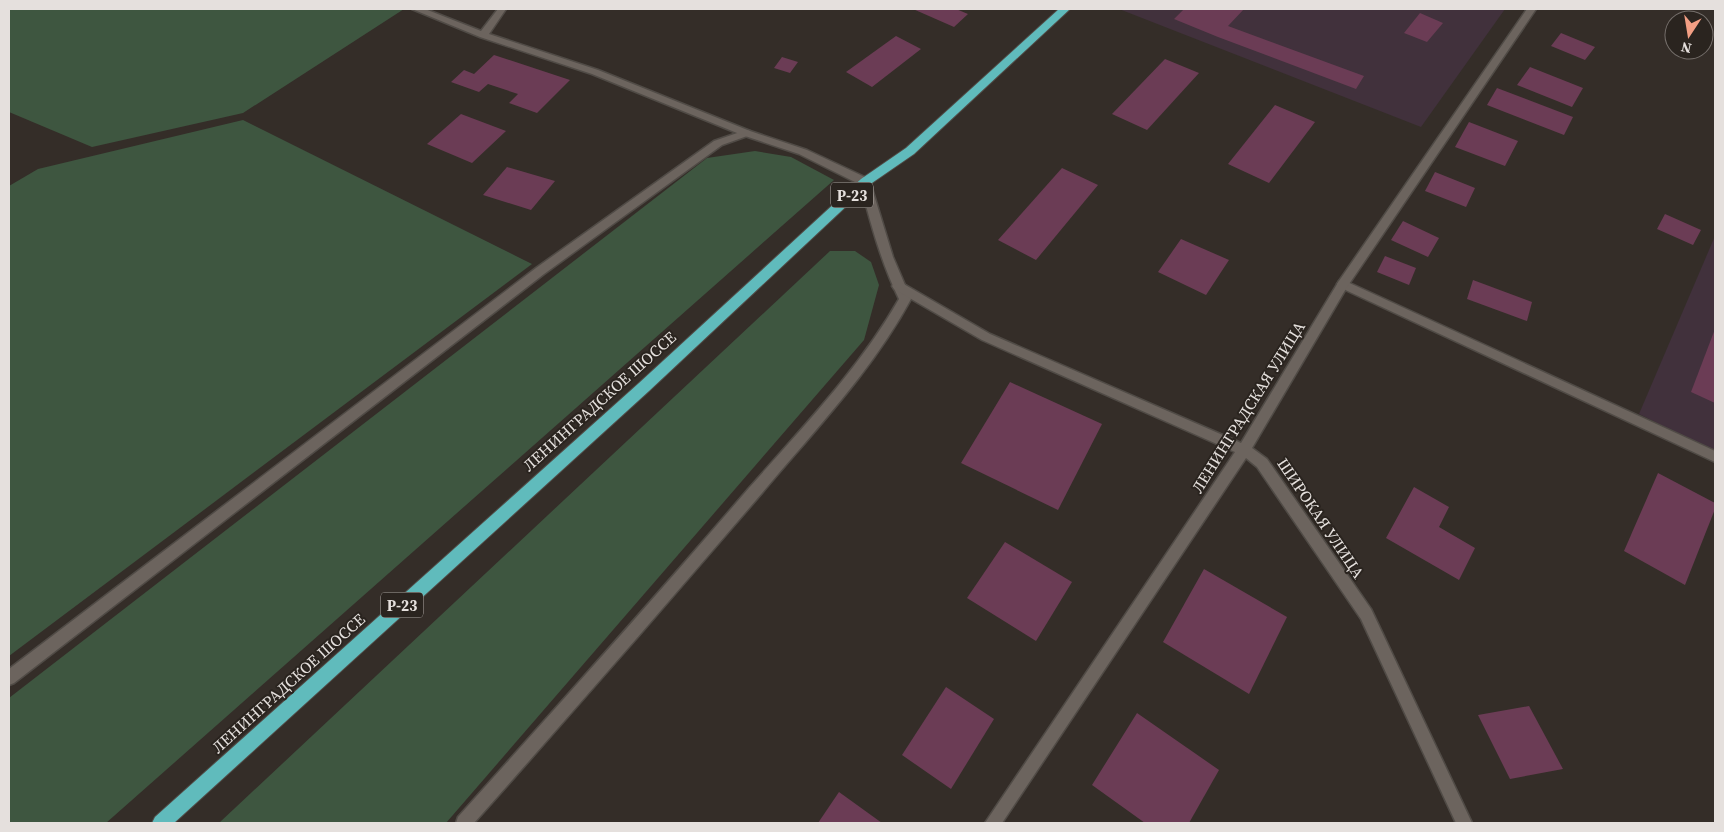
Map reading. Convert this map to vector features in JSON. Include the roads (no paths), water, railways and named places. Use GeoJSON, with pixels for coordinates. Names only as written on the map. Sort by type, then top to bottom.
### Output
{"type":"FeatureCollection","features":[{"type":"Feature","properties":{"kind":"highway","name":"ЛЕНИНГРАДСКОЕ ШОССЕ"},"geometry":{"type":"LineString","coordinates":[[161,823],[644,387],[865,182],[910,151],[1065,9]]}},
{"type":"Feature","properties":{"kind":"street"},"geometry":{"type":"LineString","coordinates":[[417,9],[483,35],[595,72],[746,133],[803,152],[865,182],[873,213],[904,299],[878,343],[840,390],[734,515],[464,823]]}},
{"type":"Feature","properties":{"kind":"street"},"geometry":{"type":"LineString","coordinates":[[483,35],[502,9]]}},
{"type":"Feature","properties":{"kind":"street","name":"ЛЕНИНГРАДСКАЯ УЛИЦА"},"geometry":{"type":"LineString","coordinates":[[993,823],[1244,450],[1343,284],[1532,9]]}},
{"type":"Feature","properties":{"kind":"street"},"geometry":{"type":"LineString","coordinates":[[9,678],[540,271],[718,143],[746,133]]}},
{"type":"Feature","properties":{"kind":"street"},"geometry":{"type":"LineString","coordinates":[[1343,284],[1715,457]]}},
{"type":"Feature","properties":{"kind":"street","name":"ШИРОКАЯ УЛИЦА"},"geometry":{"type":"LineString","coordinates":[[898,286],[986,337],[1244,450],[1262,463],[1366,614],[1464,823]]}}]}
